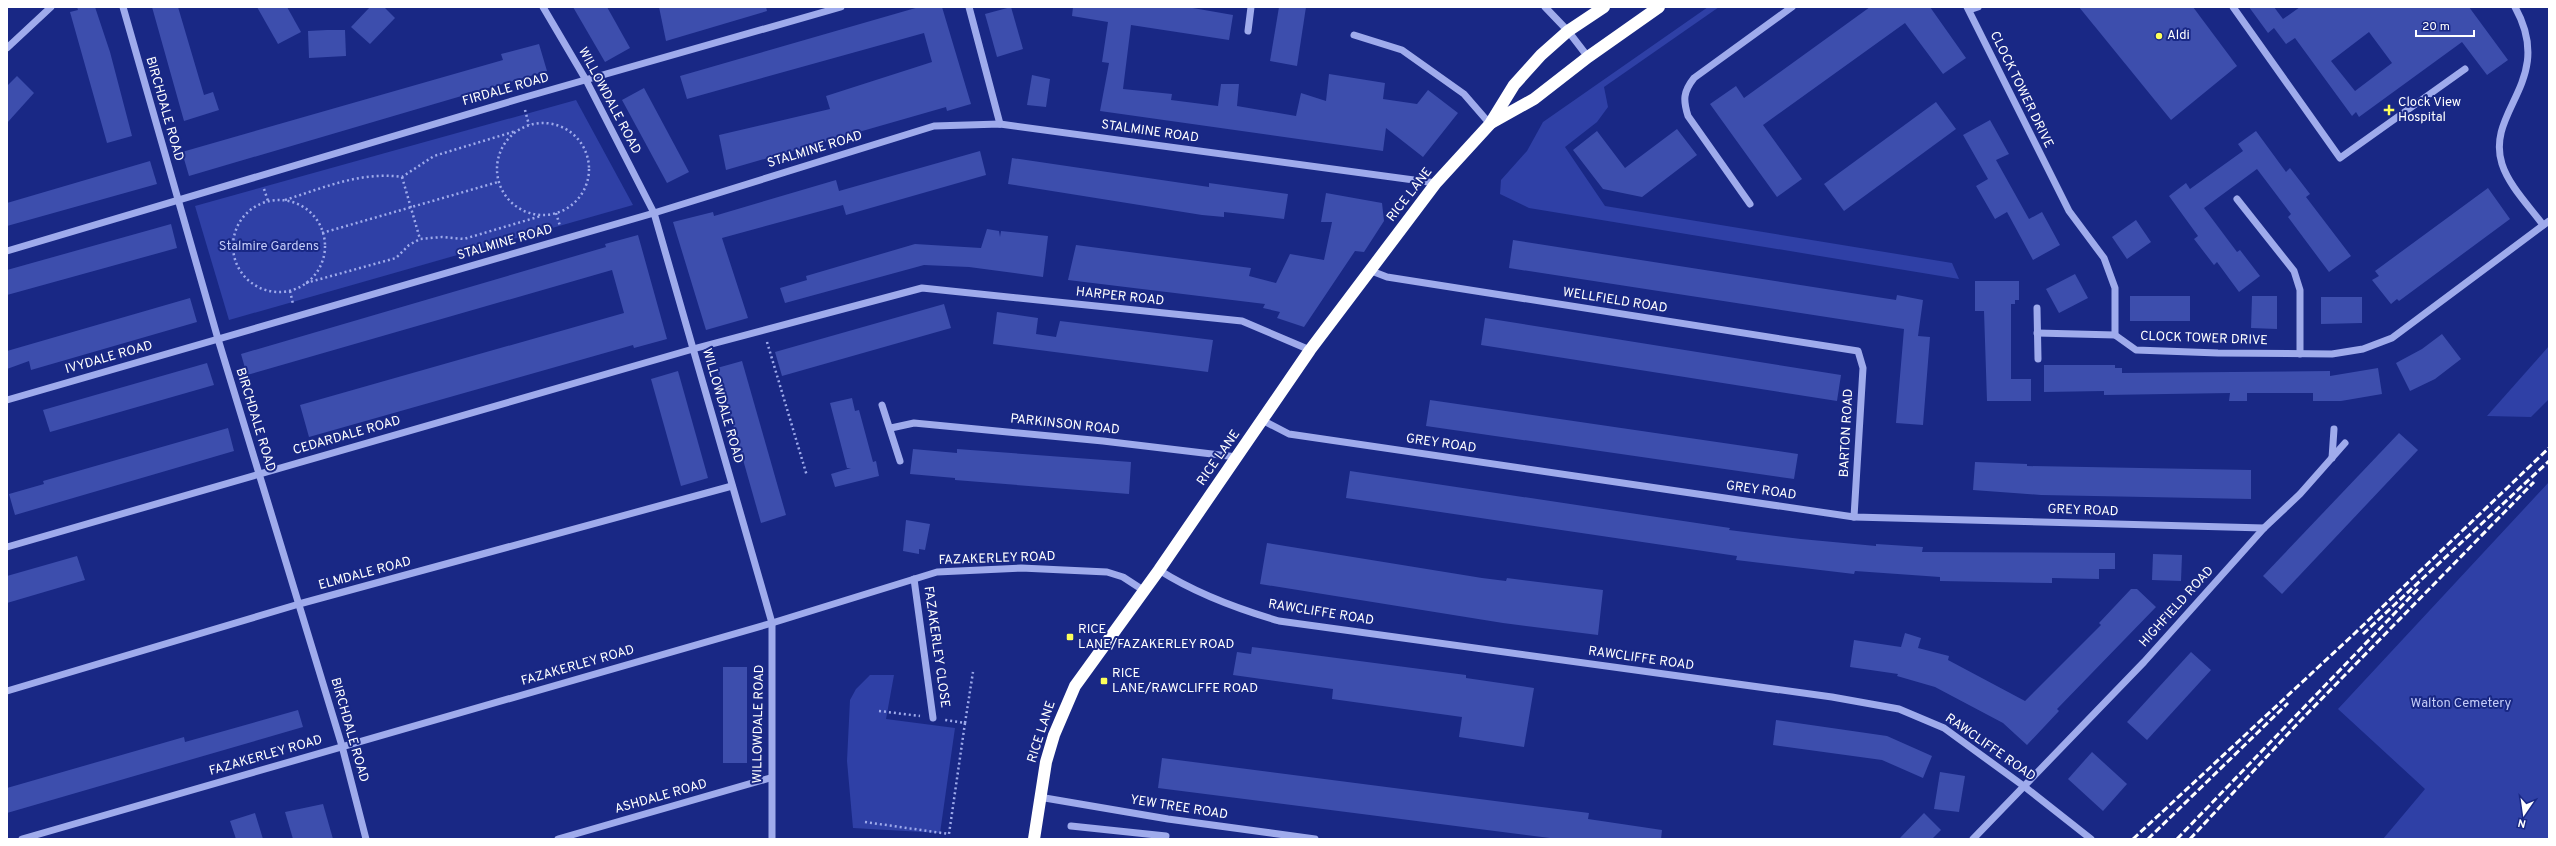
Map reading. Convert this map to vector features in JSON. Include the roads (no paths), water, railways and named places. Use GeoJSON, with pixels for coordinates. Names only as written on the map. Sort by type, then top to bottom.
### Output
{"type":"FeatureCollection","features":[{"type":"Feature","properties":{"kind":"highway","name":"RICE LANE"},"geometry":{"type":"LineString","coordinates":[[1034,839],[1039,797],[1054,735],[1074,686],[1159,570],[1310,350],[1436,183],[1490,124],[1514,85],[1541,56],[1568,31],[1604,7]]}},
{"type":"Feature","properties":{"kind":"highway","name":"RICE LANE"},"geometry":{"type":"LineString","coordinates":[[1490,124],[1534,99],[1588,57],[1659,7]]}},
{"type":"Feature","properties":{"kind":"street"},"geometry":{"type":"LineString","coordinates":[[7,48],[51,7]]}},
{"type":"Feature","properties":{"kind":"street","name":"BIRCHDALE ROAD"},"geometry":{"type":"LineString","coordinates":[[123,7],[177,200],[258,474],[300,604],[342,746],[366,839]]}},
{"type":"Feature","properties":{"kind":"street","name":"WILLOWDALE ROAD"},"geometry":{"type":"LineString","coordinates":[[543,7],[586,80],[654,213],[772,623],[770,778],[772,839]]}},
{"type":"Feature","properties":{"kind":"street","name":"FIRDALE ROAD"},"geometry":{"type":"LineString","coordinates":[[7,251],[586,80],[841,7]]}},
{"type":"Feature","properties":{"kind":"street"},"geometry":{"type":"LineString","coordinates":[[969,7],[1000,124]]}},
{"type":"Feature","properties":{"kind":"street"},"geometry":{"type":"LineString","coordinates":[[1248,31],[1251,7]]}},
{"type":"Feature","properties":{"kind":"street"},"geometry":{"type":"LineString","coordinates":[[1545,7],[1568,31],[1588,57]]}},
{"type":"Feature","properties":{"kind":"street"},"geometry":{"type":"LineString","coordinates":[[1750,204],[1688,116],[1684,102],[1685,89],[1694,78],[1792,7]]}},
{"type":"Feature","properties":{"kind":"street"},"geometry":{"type":"LineString","coordinates":[[1968,9],[1978,7]]}},
{"type":"Feature","properties":{"kind":"street"},"geometry":{"type":"LineString","coordinates":[[2232,7],[2340,158],[2465,69]]}},
{"type":"Feature","properties":{"kind":"street"},"geometry":{"type":"LineString","coordinates":[[2515,7],[2531,45],[2528,72],[2505,126],[2500,148],[2502,164],[2546,223]]}},
{"type":"Feature","properties":{"kind":"street","name":"CLOCK TOWER DRIVE"},"geometry":{"type":"LineString","coordinates":[[1968,9],[2069,211],[2104,258],[2115,288],[2115,335],[2136,350],[2332,354],[2364,348],[2392,338],[2546,223]]}},
{"type":"Feature","properties":{"kind":"street"},"geometry":{"type":"LineString","coordinates":[[1354,35],[1402,50],[1464,94],[1490,124]]}},
{"type":"Feature","properties":{"kind":"street","name":"STALMINE ROAD"},"geometry":{"type":"LineString","coordinates":[[218,339],[654,213],[934,126],[1000,124],[1436,183]]}},
{"type":"Feature","properties":{"kind":"street"},"geometry":{"type":"LineString","coordinates":[[2237,199],[2294,271],[2300,290],[2300,354]]}},
{"type":"Feature","properties":{"kind":"street","name":"WELLFIELD ROAD"},"geometry":{"type":"LineString","coordinates":[[1369,270],[1395,278],[1858,351]]}},
{"type":"Feature","properties":{"kind":"street","name":"CEDARDALE ROAD"},"geometry":{"type":"LineString","coordinates":[[7,547],[693,349],[922,288]]}},
{"type":"Feature","properties":{"kind":"street","name":"HARPER ROAD"},"geometry":{"type":"LineString","coordinates":[[922,288],[1242,321],[1310,350]]}},
{"type":"Feature","properties":{"kind":"street"},"geometry":{"type":"LineString","coordinates":[[2036,308],[2038,359]]}},
{"type":"Feature","properties":{"kind":"street"},"geometry":{"type":"LineString","coordinates":[[2037,333],[2115,335]]}},
{"type":"Feature","properties":{"kind":"street","name":"IVYDALE ROAD"},"geometry":{"type":"LineString","coordinates":[[7,400],[218,339]]}},
{"type":"Feature","properties":{"kind":"street","name":"BARTON ROAD"},"geometry":{"type":"LineString","coordinates":[[1854,517],[1863,368],[1858,351]]}},
{"type":"Feature","properties":{"kind":"street"},"geometry":{"type":"LineString","coordinates":[[882,405],[891,428],[900,461]]}},
{"type":"Feature","properties":{"kind":"street","name":"GREY ROAD"},"geometry":{"type":"LineString","coordinates":[[1262,420],[1289,434],[1854,517],[2264,528]]}},
{"type":"Feature","properties":{"kind":"street","name":"PARKINSON ROAD"},"geometry":{"type":"LineString","coordinates":[[891,428],[914,423],[1103,441],[1237,457]]}},
{"type":"Feature","properties":{"kind":"street"},"geometry":{"type":"LineString","coordinates":[[2332,459],[2334,429]]}},
{"type":"Feature","properties":{"kind":"street","name":"HIGHFIELD ROAD"},"geometry":{"type":"LineString","coordinates":[[2025,787],[2144,662],[2264,528],[2300,494],[2345,443]]}},
{"type":"Feature","properties":{"kind":"street","name":"ELMDALE ROAD"},"geometry":{"type":"LineString","coordinates":[[7,691],[300,604],[732,486]]}},
{"type":"Feature","properties":{"kind":"street","name":"FAZAKERLEY ROAD"},"geometry":{"type":"LineString","coordinates":[[22,839],[772,623],[937,572],[1022,568],[1107,572],[1123,577],[1143,590]]}},
{"type":"Feature","properties":{"kind":"street","name":"RAWCLIFFE ROAD"},"geometry":{"type":"LineString","coordinates":[[1159,570],[1173,579],[1244,611],[1279,621],[1832,697],[1899,709],[1944,728],[2025,787],[2091,839]]}},
{"type":"Feature","properties":{"kind":"street","name":"FAZAKERLEY CLOSE"},"geometry":{"type":"LineString","coordinates":[[914,579],[934,718]]}},
{"type":"Feature","properties":{"kind":"street","name":"ASHDALE ROAD"},"geometry":{"type":"LineString","coordinates":[[558,839],[770,778]]}},
{"type":"Feature","properties":{"kind":"street"},"geometry":{"type":"LineString","coordinates":[[1973,839],[2025,787]]}},
{"type":"Feature","properties":{"kind":"street","name":"YEW TREE ROAD"},"geometry":{"type":"LineString","coordinates":[[1039,797],[1168,819],[1315,839]]}},
{"type":"Feature","properties":{"kind":"street"},"geometry":{"type":"LineString","coordinates":[[1071,826],[1166,836]]}},
{"type":"Feature","properties":{"kind":"railway"},"geometry":{"type":"LineString","coordinates":[[2133,839],[2354,634],[2549,448]]}},
{"type":"Feature","properties":{"kind":"railway"},"geometry":{"type":"LineString","coordinates":[[2363,634],[2549,461]]}},
{"type":"Feature","properties":{"kind":"railway"},"geometry":{"type":"LineString","coordinates":[[2190,839],[2300,721],[2534,482]]}},
{"type":"Feature","properties":{"kind":"railway"},"geometry":{"type":"LineString","coordinates":[[2177,839],[2420,587]]}},
{"type":"Feature","properties":{"kind":"railway"},"geometry":{"type":"LineString","coordinates":[[2148,839],[2288,703]]}},
{"type":"Feature","properties":{"kind":"place","name":"Aldi"},"geometry":{"type":"Point","coordinates":[2159,36]}},
{"type":"Feature","properties":{"kind":"place","name":"Clock View Hospital"},"geometry":{"type":"Point","coordinates":[2389,110]}},
{"type":"Feature","properties":{"kind":"place","name":"RICE LANE/FAZAKERLEY ROAD"},"geometry":{"type":"Point","coordinates":[1070,637]}},
{"type":"Feature","properties":{"kind":"place","name":"RICE LANE/RAWCLIFFE ROAD"},"geometry":{"type":"Point","coordinates":[1104,681]}},
{"type":"Feature","properties":{"kind":"park label","name":"Stalmire Gardens"},"geometry":{"type":"Point","coordinates":[269,247]}},
{"type":"Feature","properties":{"kind":"park label","name":"Walton Cemetery"},"geometry":{"type":"Point","coordinates":[2461,704]}}]}
